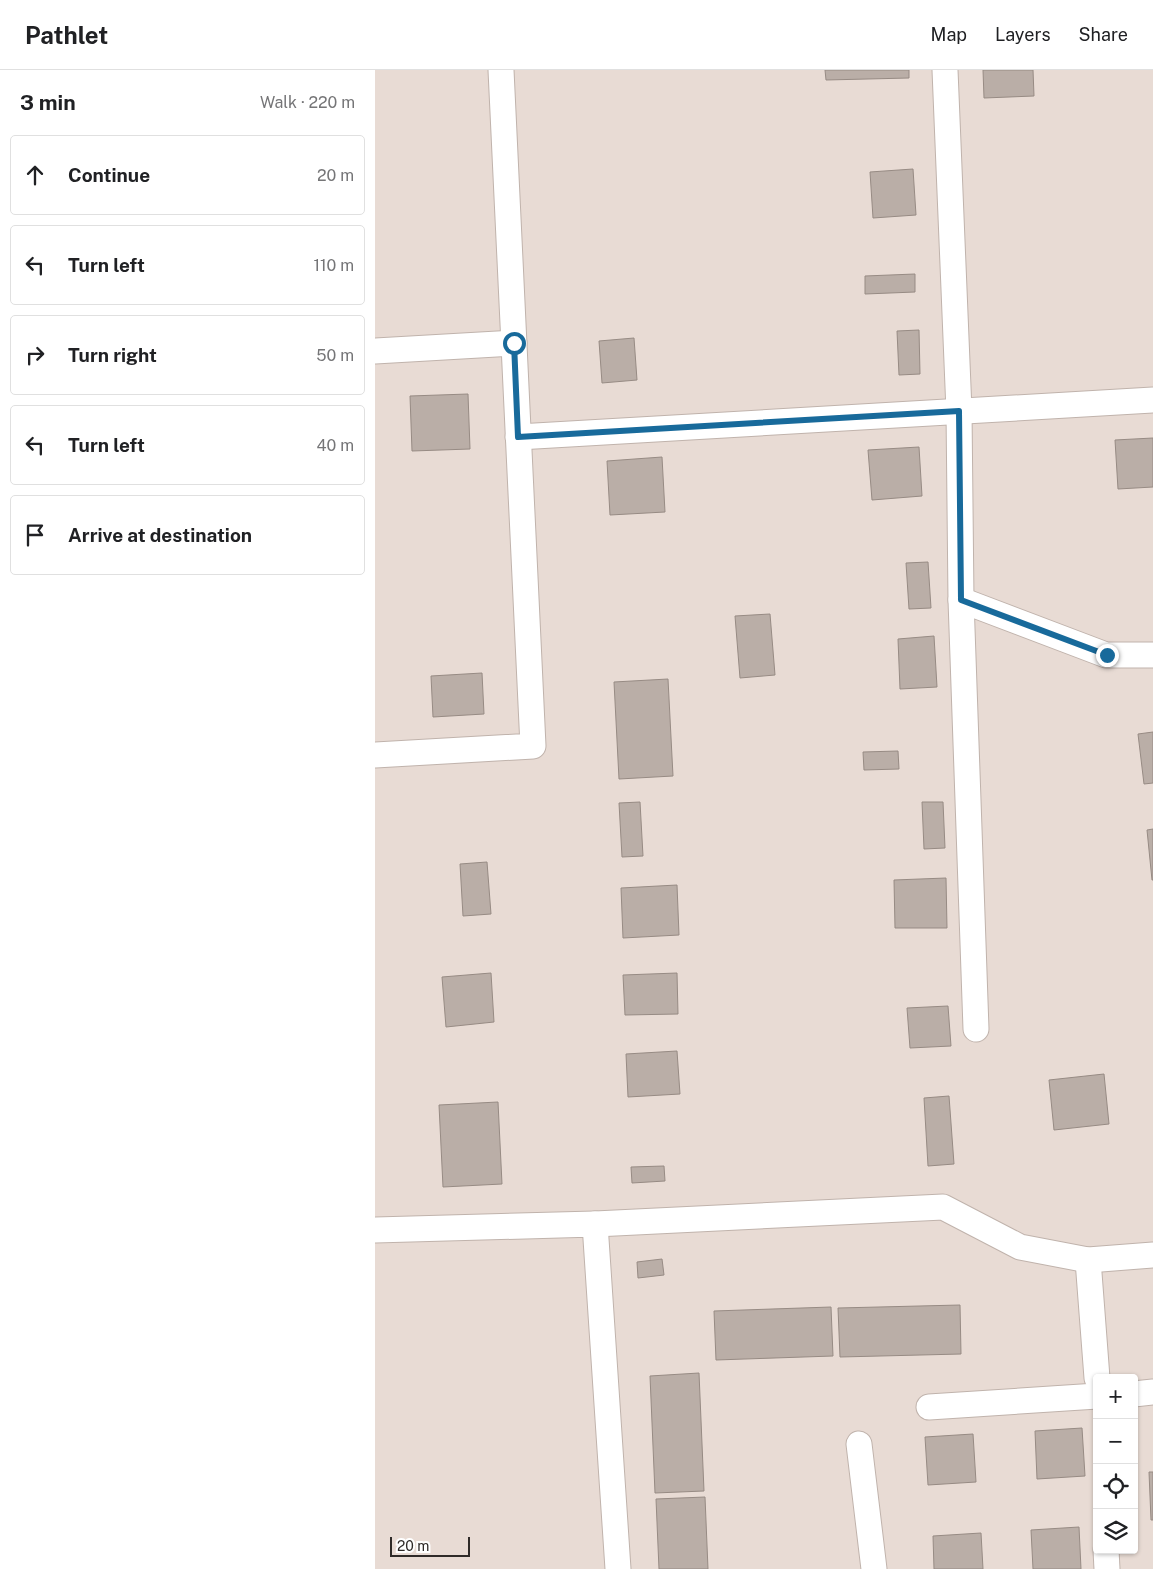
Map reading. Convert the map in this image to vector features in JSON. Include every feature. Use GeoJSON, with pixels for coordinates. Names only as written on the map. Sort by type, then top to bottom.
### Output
{"type":"FeatureCollection","features":[{"type":"Feature","properties":{"kind":"street"},"geometry":{"type":"LineString","coordinates":[[375,755],[533,746],[501,70]]}},
{"type":"Feature","properties":{"kind":"street"},"geometry":{"type":"LineString","coordinates":[[945,70],[959,411],[961,600],[976,1029]]}},
{"type":"Feature","properties":{"kind":"street"},"geometry":{"type":"LineString","coordinates":[[375,351],[514,343]]}},
{"type":"Feature","properties":{"kind":"street"},"geometry":{"type":"LineString","coordinates":[[518,437],[1153,400]]}},
{"type":"Feature","properties":{"kind":"street"},"geometry":{"type":"LineString","coordinates":[[961,600],[1107,655],[1153,655]]}},
{"type":"Feature","properties":{"kind":"street"},"geometry":{"type":"LineString","coordinates":[[375,1230],[595,1224],[943,1207],[1020,1247],[1088,1260],[1153,1255]]}},
{"type":"Feature","properties":{"kind":"street"},"geometry":{"type":"LineString","coordinates":[[595,1224],[619,1569]]}},
{"type":"Feature","properties":{"kind":"street"},"geometry":{"type":"LineString","coordinates":[[1088,1260],[1097,1374]]}},
{"type":"Feature","properties":{"kind":"street"},"geometry":{"type":"LineString","coordinates":[[1138,1394],[1153,1392]]}},
{"type":"Feature","properties":{"kind":"street"},"geometry":{"type":"LineString","coordinates":[[929,1407],[1093,1396]]}},
{"type":"Feature","properties":{"kind":"street"},"geometry":{"type":"LineString","coordinates":[[859,1444],[874,1569]]}},
{"type":"Feature","properties":{"kind":"street"},"geometry":{"type":"LineString","coordinates":[[1106,1554],[1107,1569]]}},
{"type":"Feature","properties":{"kind":"building"},"geometry":{"type":"Polygon","coordinates":[[[825,70],[909,70],[909,78],[826,80],[825,70]]]}},
{"type":"Feature","properties":{"kind":"building"},"geometry":{"type":"Polygon","coordinates":[[[983,70],[1033,70],[1034,96],[984,98],[983,70]]]}},
{"type":"Feature","properties":{"kind":"building"},"geometry":{"type":"Polygon","coordinates":[[[913,169],[916,215],[873,218],[870,172],[913,169]]]}},
{"type":"Feature","properties":{"kind":"building"},"geometry":{"type":"Polygon","coordinates":[[[915,274],[915,292],[865,294],[865,276],[915,274]]]}},
{"type":"Feature","properties":{"kind":"building"},"geometry":{"type":"Polygon","coordinates":[[[919,330],[920,374],[899,375],[897,331],[919,330]]]}},
{"type":"Feature","properties":{"kind":"building"},"geometry":{"type":"Polygon","coordinates":[[[634,338],[637,380],[602,383],[599,341],[634,338]]]}},
{"type":"Feature","properties":{"kind":"building"},"geometry":{"type":"Polygon","coordinates":[[[468,394],[470,449],[412,451],[410,396],[468,394]]]}},
{"type":"Feature","properties":{"kind":"building"},"geometry":{"type":"Polygon","coordinates":[[[1153,438],[1153,487],[1118,489],[1115,440],[1153,438]]]}},
{"type":"Feature","properties":{"kind":"building"},"geometry":{"type":"Polygon","coordinates":[[[919,447],[922,496],[872,500],[868,450],[919,447]]]}},
{"type":"Feature","properties":{"kind":"building"},"geometry":{"type":"Polygon","coordinates":[[[662,457],[665,512],[610,515],[607,461],[662,457]]]}},
{"type":"Feature","properties":{"kind":"building"},"geometry":{"type":"Polygon","coordinates":[[[928,562],[931,608],[909,609],[906,563],[928,562]]]}},
{"type":"Feature","properties":{"kind":"building"},"geometry":{"type":"Polygon","coordinates":[[[770,614],[775,675],[740,678],[735,616],[770,614]]]}},
{"type":"Feature","properties":{"kind":"building"},"geometry":{"type":"Polygon","coordinates":[[[934,636],[937,687],[900,689],[898,639],[934,636]]]}},
{"type":"Feature","properties":{"kind":"building"},"geometry":{"type":"Polygon","coordinates":[[[482,673],[484,714],[433,717],[431,676],[482,673]]]}},
{"type":"Feature","properties":{"kind":"building"},"geometry":{"type":"Polygon","coordinates":[[[668,679],[673,776],[619,779],[614,682],[668,679]]]}},
{"type":"Feature","properties":{"kind":"building"},"geometry":{"type":"Polygon","coordinates":[[[1153,732],[1153,783],[1144,784],[1138,734],[1153,732]]]}},
{"type":"Feature","properties":{"kind":"building"},"geometry":{"type":"Polygon","coordinates":[[[898,751],[899,769],[864,770],[863,752],[898,751]]]}},
{"type":"Feature","properties":{"kind":"building"},"geometry":{"type":"Polygon","coordinates":[[[640,802],[643,856],[622,857],[619,803],[640,802]]]}},
{"type":"Feature","properties":{"kind":"building"},"geometry":{"type":"Polygon","coordinates":[[[922,802],[943,802],[945,848],[924,849],[922,802]]]}},
{"type":"Feature","properties":{"kind":"building"},"geometry":{"type":"Polygon","coordinates":[[[1153,829],[1153,880],[1152,880],[1147,830],[1153,829]]]}},
{"type":"Feature","properties":{"kind":"building"},"geometry":{"type":"Polygon","coordinates":[[[487,862],[491,914],[463,916],[460,864],[487,862]]]}},
{"type":"Feature","properties":{"kind":"building"},"geometry":{"type":"Polygon","coordinates":[[[946,878],[947,928],[895,928],[894,880],[946,878]]]}},
{"type":"Feature","properties":{"kind":"building"},"geometry":{"type":"Polygon","coordinates":[[[677,885],[679,935],[623,938],[621,888],[677,885]]]}},
{"type":"Feature","properties":{"kind":"building"},"geometry":{"type":"Polygon","coordinates":[[[491,973],[494,1022],[446,1027],[442,977],[491,973]]]}},
{"type":"Feature","properties":{"kind":"building"},"geometry":{"type":"Polygon","coordinates":[[[677,973],[678,1014],[625,1015],[623,975],[677,973]]]}},
{"type":"Feature","properties":{"kind":"building"},"geometry":{"type":"Polygon","coordinates":[[[948,1006],[951,1046],[910,1048],[907,1008],[948,1006]]]}},
{"type":"Feature","properties":{"kind":"building"},"geometry":{"type":"Polygon","coordinates":[[[677,1051],[680,1094],[628,1097],[626,1054],[677,1051]]]}},
{"type":"Feature","properties":{"kind":"building"},"geometry":{"type":"Polygon","coordinates":[[[1104,1074],[1109,1124],[1054,1130],[1049,1080],[1104,1074]]]}},
{"type":"Feature","properties":{"kind":"building"},"geometry":{"type":"Polygon","coordinates":[[[949,1096],[954,1164],[928,1166],[924,1098],[949,1096]]]}},
{"type":"Feature","properties":{"kind":"building"},"geometry":{"type":"Polygon","coordinates":[[[498,1102],[502,1184],[443,1187],[439,1105],[498,1102]]]}},
{"type":"Feature","properties":{"kind":"building"},"geometry":{"type":"Polygon","coordinates":[[[664,1166],[665,1181],[632,1183],[631,1167],[664,1166]]]}},
{"type":"Feature","properties":{"kind":"building"},"geometry":{"type":"Polygon","coordinates":[[[662,1259],[664,1275],[638,1278],[637,1262],[662,1259]]]}},
{"type":"Feature","properties":{"kind":"building"},"geometry":{"type":"Polygon","coordinates":[[[960,1305],[961,1354],[840,1357],[838,1308],[960,1305]]]}},
{"type":"Feature","properties":{"kind":"building"},"geometry":{"type":"Polygon","coordinates":[[[831,1307],[833,1356],[716,1360],[714,1311],[831,1307]]]}},
{"type":"Feature","properties":{"kind":"building"},"geometry":{"type":"Polygon","coordinates":[[[699,1373],[704,1491],[655,1493],[650,1376],[699,1373]]]}},
{"type":"Feature","properties":{"kind":"building"},"geometry":{"type":"Polygon","coordinates":[[[1082,1428],[1085,1476],[1037,1479],[1035,1431],[1082,1428]]]}},
{"type":"Feature","properties":{"kind":"building"},"geometry":{"type":"Polygon","coordinates":[[[973,1434],[976,1482],[928,1485],[925,1437],[973,1434]]]}},
{"type":"Feature","properties":{"kind":"building"},"geometry":{"type":"Polygon","coordinates":[[[1149,1472],[1153,1472],[1153,1520],[1151,1520],[1149,1472]]]}},
{"type":"Feature","properties":{"kind":"building"},"geometry":{"type":"Polygon","coordinates":[[[705,1497],[708,1569],[659,1569],[656,1499],[705,1497]]]}},
{"type":"Feature","properties":{"kind":"building"},"geometry":{"type":"Polygon","coordinates":[[[1079,1527],[1081,1569],[1033,1569],[1031,1530],[1079,1527]]]}},
{"type":"Feature","properties":{"kind":"building"},"geometry":{"type":"Polygon","coordinates":[[[981,1533],[983,1569],[934,1569],[933,1536],[981,1533]]]}},
{"type":"Feature","properties":{"kind":"route"},"geometry":{"type":"LineString","coordinates":[[514,343],[518,437],[959,411],[961,600],[1107,655]]}}]}
